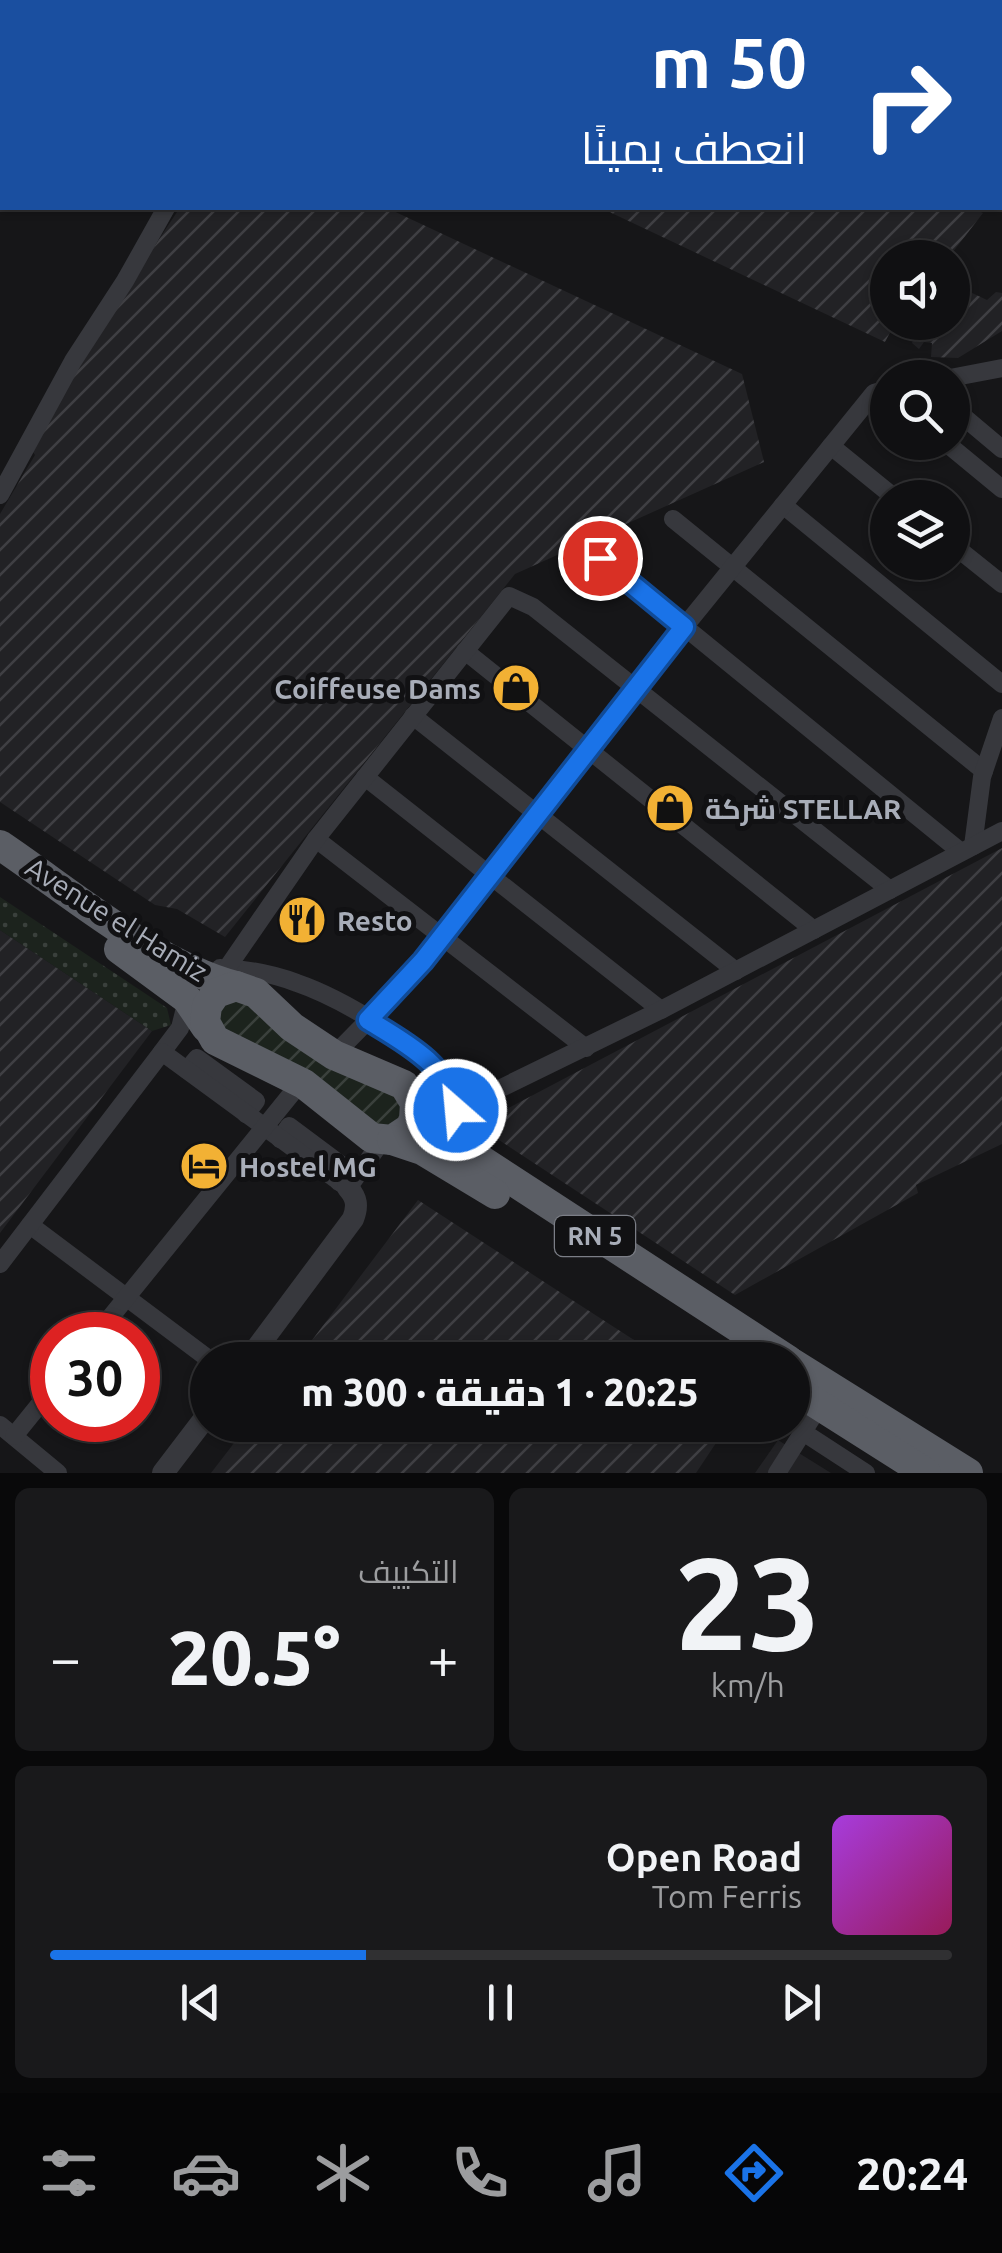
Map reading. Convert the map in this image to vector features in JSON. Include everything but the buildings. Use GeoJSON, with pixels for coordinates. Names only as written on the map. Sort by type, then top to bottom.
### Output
{"type":"FeatureCollection","features":[{"type":"Feature","properties":{"kind":"highway","name":"Avenue el Hamiz"},"geometry":{"type":"LineString","coordinates":[[0,845],[155,950],[188,984],[204,978],[232,977],[256,993],[292,1027],[334,1055],[399,1082],[413,1098]]}},
{"type":"Feature","properties":{"kind":"highway"},"geometry":{"type":"LineString","coordinates":[[0,870],[136,960],[188,984],[206,1027],[219,1044],[301,1082],[367,1136],[387,1140],[406,1132],[416,1113],[413,1098]]}},
{"type":"Feature","properties":{"kind":"highway"},"geometry":{"type":"LineString","coordinates":[[206,1027],[209,1001],[232,977]]}},
{"type":"Feature","properties":{"kind":"highway","name":"RN 5"},"geometry":{"type":"LineString","coordinates":[[413,1098],[432,1123],[453,1125],[763,1342]]}},
{"type":"Feature","properties":{"kind":"highway","name":"RN 5"},"geometry":{"type":"LineString","coordinates":[[387,1140],[436,1157],[722,1342]]}},
{"type":"Feature","properties":{"kind":"highway","name":"RN 5"},"geometry":{"type":"LineString","coordinates":[[810,1374],[968,1473]]}},
{"type":"Feature","properties":{"kind":"highway"},"geometry":{"type":"LineString","coordinates":[[810,1400],[926,1473]]}},
{"type":"Feature","properties":{"kind":"street"},"geometry":{"type":"LineString","coordinates":[[0,494],[73,362],[165,210]]}},
{"type":"Feature","properties":{"kind":"street"},"geometry":{"type":"LineString","coordinates":[[970,374],[1002,368]]}},
{"type":"Feature","properties":{"kind":"street"},"geometry":{"type":"LineString","coordinates":[[334,1055],[403,985],[586,748],[870,398]]}},
{"type":"Feature","properties":{"kind":"street"},"geometry":{"type":"LineString","coordinates":[[970,422],[1002,449]]}},
{"type":"Feature","properties":{"kind":"street"},"geometry":{"type":"LineString","coordinates":[[831,446],[873,480]]}},
{"type":"Feature","properties":{"kind":"street"},"geometry":{"type":"LineString","coordinates":[[967,460],[1002,489]]}},
{"type":"Feature","properties":{"kind":"street"},"geometry":{"type":"LineString","coordinates":[[783,505],[1002,684]]}},
{"type":"Feature","properties":{"kind":"street"},"geometry":{"type":"LineString","coordinates":[[673,520],[984,771]]}},
{"type":"Feature","properties":{"kind":"street"},"geometry":{"type":"LineString","coordinates":[[600,558],[967,849]]}},
{"type":"Feature","properties":{"kind":"street"},"geometry":{"type":"LineString","coordinates":[[970,558],[1002,584]]}},
{"type":"Feature","properties":{"kind":"street"},"geometry":{"type":"LineString","coordinates":[[232,977],[316,839],[509,596],[533,607],[890,890]]}},
{"type":"Feature","properties":{"kind":"street"},"geometry":{"type":"LineString","coordinates":[[465,651],[814,930]]}},
{"type":"Feature","properties":{"kind":"street"},"geometry":{"type":"LineString","coordinates":[[413,716],[736,971]]}},
{"type":"Feature","properties":{"kind":"street"},"geometry":{"type":"LineString","coordinates":[[967,849],[984,771],[1002,718]]}},
{"type":"Feature","properties":{"kind":"street"},"geometry":{"type":"LineString","coordinates":[[365,777],[661,1010]]}},
{"type":"Feature","properties":{"kind":"street"},"geometry":{"type":"LineString","coordinates":[[232,977],[277,976],[301,984],[368,1020],[429,1062],[446,1082],[453,1125],[586,1048],[1002,831]]}},
{"type":"Feature","properties":{"kind":"street"},"geometry":{"type":"LineString","coordinates":[[316,839],[586,1048]]}},
{"type":"Feature","properties":{"kind":"street"},"geometry":{"type":"LineString","coordinates":[[0,1264],[180,1028],[188,984]]}},
{"type":"Feature","properties":{"kind":"street"},"geometry":{"type":"LineString","coordinates":[[162,1052],[355,1196],[353,1219],[261,1342]]}},
{"type":"Feature","properties":{"kind":"street"},"geometry":{"type":"LineString","coordinates":[[115,1312],[301,1082]]}},
{"type":"Feature","properties":{"kind":"street"},"geometry":{"type":"LineString","coordinates":[[343,1185],[387,1140]]}},
{"type":"Feature","properties":{"kind":"street"},"geometry":{"type":"LineString","coordinates":[[30,1225],[190,1345]]}},
{"type":"Feature","properties":{"kind":"street"},"geometry":{"type":"LineString","coordinates":[[810,1421],[820,1406]]}},
{"type":"Feature","properties":{"kind":"street"},"geometry":{"type":"LineString","coordinates":[[30,1409],[7,1430],[58,1473]]}},
{"type":"Feature","properties":{"kind":"street"},"geometry":{"type":"LineString","coordinates":[[810,1437],[866,1473]]}},
{"type":"Feature","properties":{"kind":"street"},"geometry":{"type":"LineString","coordinates":[[163,1473],[190,1438]]}},
{"type":"Feature","properties":{"kind":"street"},"geometry":{"type":"LineString","coordinates":[[776,1473],[796,1442]]}},
{"type":"Feature","properties":{"kind":"shaded area"},"geometry":{"type":"Polygon","coordinates":[[[391,210],[742,374],[764,462],[515,574],[225,937],[177,909],[155,905],[0,802],[0,514],[35,455],[31,449],[89,346],[177,212],[391,210]]]}},
{"type":"Feature","properties":{"kind":"shaded area"},"geometry":{"type":"Polygon","coordinates":[[[605,210],[976,210],[983,213],[962,240],[870,240],[870,335],[605,210]]]}},
{"type":"Feature","properties":{"kind":"shaded area"},"geometry":{"type":"Polygon","coordinates":[[[970,292],[987,300],[996,292],[1002,293],[1002,331],[958,358],[931,357],[932,343],[924,342],[919,349],[913,340],[970,340],[970,292]]]}},
{"type":"Feature","properties":{"kind":"shaded area"},"geometry":{"type":"Polygon","coordinates":[[[1002,848],[1002,1144],[916,1185],[918,1193],[735,1295],[476,1125],[1002,848]]]}},
{"type":"Feature","properties":{"kind":"shaded area"},"geometry":{"type":"Polygon","coordinates":[[[0,897],[167,1008],[171,1025],[152,1031],[0,930],[0,897]]]}},
{"type":"Feature","properties":{"kind":"shaded area"},"geometry":{"type":"Polygon","coordinates":[[[0,930],[152,1031],[0,1233],[0,930]]]}},
{"type":"Feature","properties":{"kind":"shaded area"},"geometry":{"type":"Polygon","coordinates":[[[235,997],[391,1092],[406,1115],[383,1129],[309,1074],[226,1033],[217,1012],[235,997]]]}},
{"type":"Feature","properties":{"kind":"shaded area"},"geometry":{"type":"Polygon","coordinates":[[[418,1200],[637,1342],[311,1342],[418,1200]]]}},
{"type":"Feature","properties":{"kind":"shaded area"},"geometry":{"type":"Polygon","coordinates":[[[235,1442],[717,1442],[696,1473],[211,1473],[235,1442]]]}},
{"type":"Feature","properties":{"kind":"shaded area"},"geometry":{"type":"Polygon","coordinates":[[[777,1442],[781,1442],[831,1473],[755,1473],[777,1442]]]}},
{"type":"Feature","properties":{"kind":"place","name":"Coiffeuse Dams"},"geometry":{"type":"Point","coordinates":[516,688]}},
{"type":"Feature","properties":{"kind":"place","name":"شركة STELLAR"},"geometry":{"type":"Point","coordinates":[670,808]}},
{"type":"Feature","properties":{"kind":"place","name":"Resto"},"geometry":{"type":"Point","coordinates":[302,920]}},
{"type":"Feature","properties":{"kind":"place","name":"Hostel MG"},"geometry":{"type":"Point","coordinates":[204,1166]}},
{"type":"Feature","properties":{"kind":"route"},"geometry":{"type":"LineString","coordinates":[[456,1110],[446,1082],[429,1062],[368,1020],[423,961],[684,627],[600,558]]}}]}
